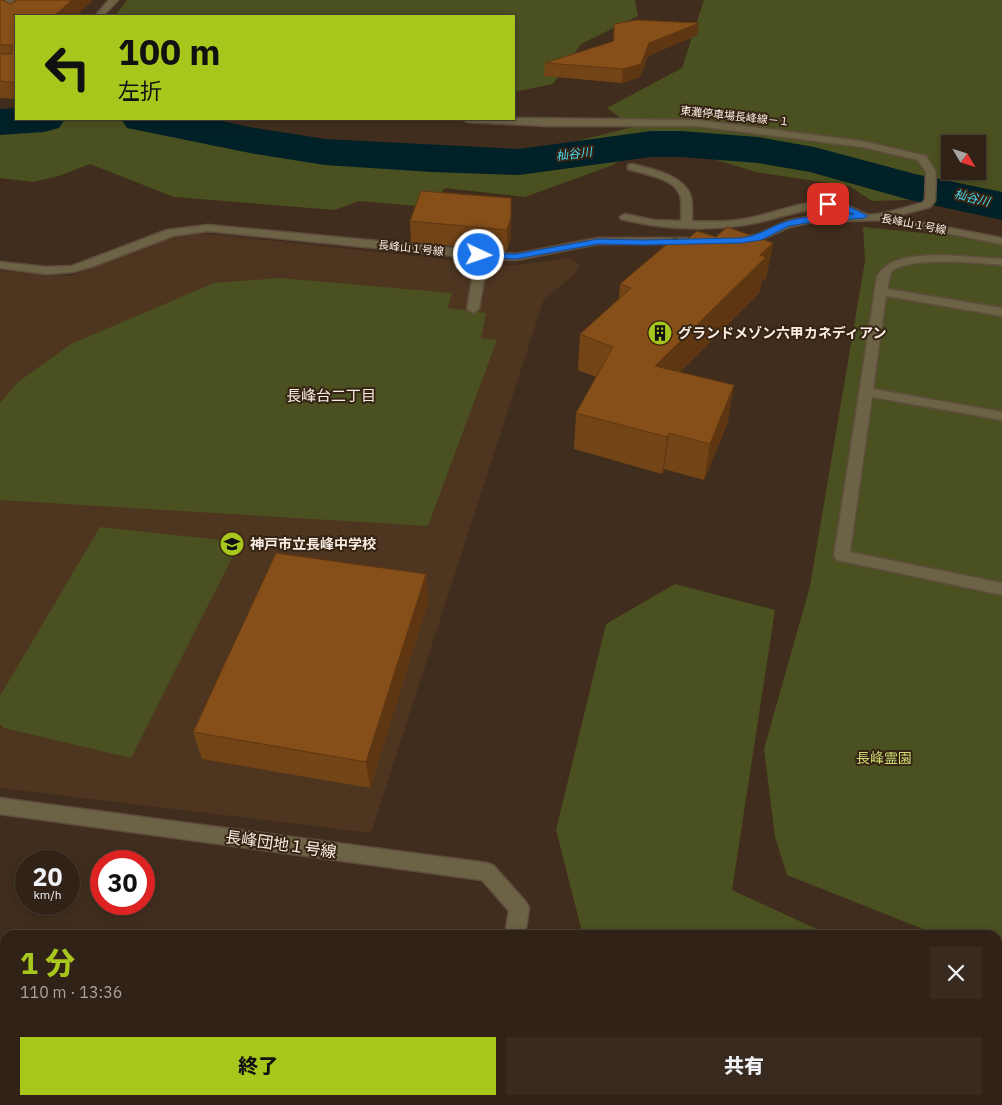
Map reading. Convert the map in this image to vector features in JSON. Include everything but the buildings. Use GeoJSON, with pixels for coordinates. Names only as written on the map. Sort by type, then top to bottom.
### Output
{"type":"FeatureCollection","features":[{"type":"Feature","properties":{"kind":"street"},"geometry":{"type":"LineString","coordinates":[[0,6],[18,0]]}},
{"type":"Feature","properties":{"kind":"street"},"geometry":{"type":"LineString","coordinates":[[100,15],[114,0]]}},
{"type":"Feature","properties":{"kind":"street"},"geometry":{"type":"LineString","coordinates":[[0,6],[12,13]]}},
{"type":"Feature","properties":{"kind":"street","name":"東灘停車場長峰線－１"},"geometry":{"type":"LineString","coordinates":[[487,120],[548,123],[696,123],[862,144],[922,158],[931,172],[930,201],[926,205],[878,217]]}},
{"type":"Feature","properties":{"kind":"street"},"geometry":{"type":"LineString","coordinates":[[632,168],[663,177],[683,189],[686,199],[686,224]]}},
{"type":"Feature","properties":{"kind":"street"},"geometry":{"type":"LineString","coordinates":[[624,217],[653,223],[716,225],[746,222],[774,214],[828,204],[848,208],[864,216]]}},
{"type":"Feature","properties":{"kind":"street","name":"長峰山１号線"},"geometry":{"type":"LineString","coordinates":[[731,240],[758,238],[787,224],[812,219],[864,216],[878,217],[1002,241]]}},
{"type":"Feature","properties":{"kind":"street","name":"長峰山１号線"},"geometry":{"type":"LineString","coordinates":[[0,266],[71,269],[159,235],[190,228],[208,228],[516,257],[598,241],[702,241]]}},
{"type":"Feature","properties":{"kind":"street"},"geometry":{"type":"LineString","coordinates":[[473,309],[481,263],[479,255]]}},
{"type":"Feature","properties":{"kind":"street"},"geometry":{"type":"LineString","coordinates":[[1002,262],[933,259],[905,261],[890,267],[883,276],[842,556],[1002,589]]}},
{"type":"Feature","properties":{"kind":"street"},"geometry":{"type":"LineString","coordinates":[[881,292],[1002,312]]}},
{"type":"Feature","properties":{"kind":"street"},"geometry":{"type":"LineString","coordinates":[[866,392],[1002,416]]}},
{"type":"Feature","properties":{"kind":"street","name":"長峰団地１号線"},"geometry":{"type":"LineString","coordinates":[[0,806],[487,872],[519,908],[516,930]]}},
{"type":"Feature","properties":{"kind":"shaded area","name":"神戸市立長峰中学校"},"geometry":{"type":"Polygon","coordinates":[[[199,233],[509,266],[569,258],[580,266],[573,276],[544,299],[371,833],[0,788],[0,271],[71,276],[158,241],[199,233]]]}},
{"type":"Feature","properties":{"kind":"green space"},"geometry":{"type":"Polygon","coordinates":[[[127,0],[635,0],[638,16],[581,44],[553,84],[515,92],[515,15],[116,15],[127,0]]]}},
{"type":"Feature","properties":{"kind":"green space"},"geometry":{"type":"Polygon","coordinates":[[[704,0],[1002,0],[1002,219],[944,199],[872,201],[849,186],[756,172],[653,141],[613,165],[525,197],[445,188],[428,207],[359,201],[335,210],[174,197],[90,164],[59,176],[33,182],[0,178],[0,114],[15,113],[15,120],[172,120],[311,145],[427,149],[541,150],[633,127],[607,108],[682,68],[704,0]]]}},
{"type":"Feature","properties":{"kind":"green space","name":"長峰霊園"},"geometry":{"type":"Polygon","coordinates":[[[863,227],[1002,241],[1002,930],[925,930],[787,875],[775,837],[764,749],[810,586],[865,261],[863,227]]]}},
{"type":"Feature","properties":{"kind":"green space"},"geometry":{"type":"Polygon","coordinates":[[[280,278],[452,293],[448,308],[486,313],[481,338],[497,340],[428,526],[0,500],[0,403],[18,382],[71,344],[214,283],[280,278]]]}},
{"type":"Feature","properties":{"kind":"green space"},"geometry":{"type":"Polygon","coordinates":[[[100,527],[240,542],[131,758],[4,728],[0,724],[0,696],[100,527]]]}},
{"type":"Feature","properties":{"kind":"green space"},"geometry":{"type":"Polygon","coordinates":[[[675,584],[775,610],[732,890],[819,930],[581,930],[556,830],[606,624],[675,584]]]}},
{"type":"Feature","properties":{"kind":"waterway","name":"杣谷川"},"geometry":{"type":"LineString","coordinates":[[0,122],[29,120]]}},
{"type":"Feature","properties":{"kind":"waterway","name":"杣谷川"},"geometry":{"type":"LineString","coordinates":[[148,120],[192,127],[250,140],[325,152],[432,159],[519,162],[651,144],[681,144],[758,150],[814,160],[910,186],[1002,206]]}},
{"type":"Feature","properties":{"kind":"place","name":"グランドメゾン六甲カネディアン"},"geometry":{"type":"Point","coordinates":[660,333]}},
{"type":"Feature","properties":{"kind":"place","name":"神戸市立長峰中学校"},"geometry":{"type":"Point","coordinates":[232,544]}},
{"type":"Feature","properties":{"kind":"district","name":"長峰台二丁目"},"geometry":{"type":"Point","coordinates":[331,396]}},
{"type":"Feature","properties":{"kind":"route"},"geometry":{"type":"LineString","coordinates":[[479,255],[516,257],[598,241],[741,240],[758,238],[787,224],[812,219],[864,216],[848,208],[828,204]]}}]}
